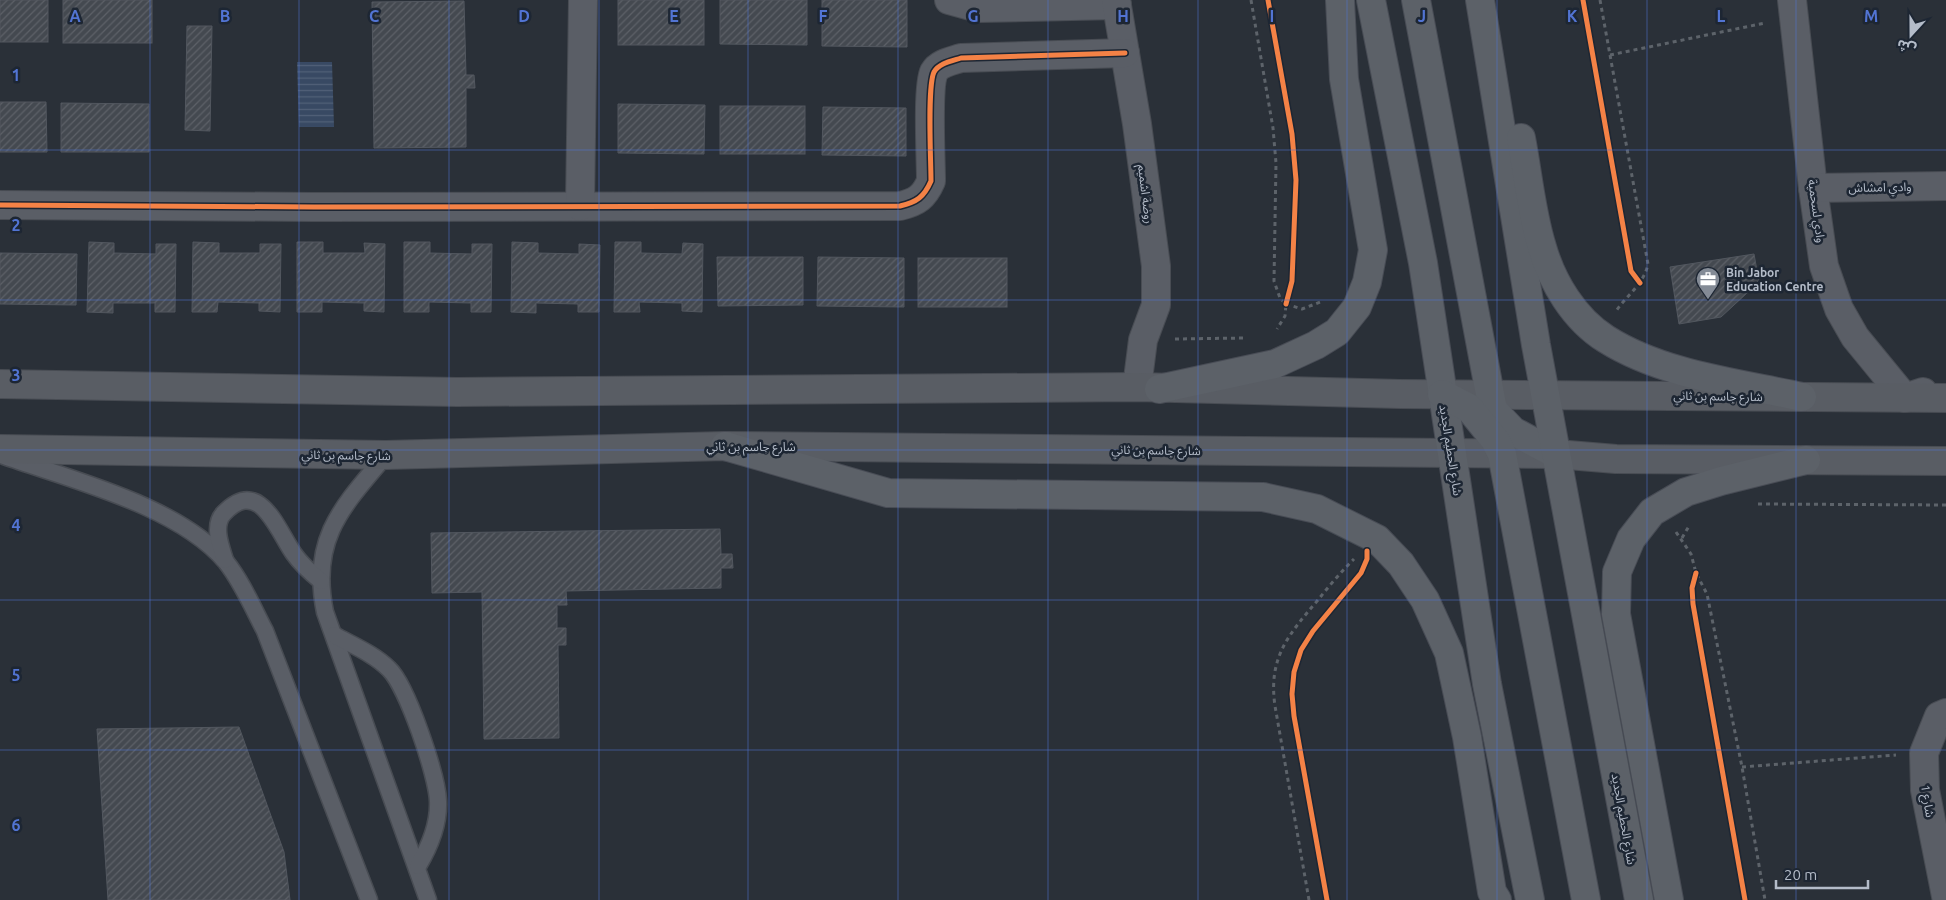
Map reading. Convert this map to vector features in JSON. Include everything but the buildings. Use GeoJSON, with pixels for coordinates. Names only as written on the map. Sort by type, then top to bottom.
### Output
{"type":"FeatureCollection","features":[{"type":"Feature","properties":{"kind":"main road"},"geometry":{"type":"LineString","coordinates":[[1148,388],[1275,364],[1316,345],[1337,332],[1357,307],[1367,282],[1373,250],[1344,79],[1340,0]]}},
{"type":"Feature","properties":{"kind":"main road","name":"شارع الحطيم الجديد"},"geometry":{"type":"LineString","coordinates":[[1371,0],[1423,263],[1487,684],[1530,900]]}},
{"type":"Feature","properties":{"kind":"main road"},"geometry":{"type":"LineString","coordinates":[[1416,0],[1489,394],[1493,410],[1513,431],[1556,454],[1616,459],[1946,462]]}},
{"type":"Feature","properties":{"kind":"main road","name":"شارع الحطيم الجديد"},"geometry":{"type":"LineString","coordinates":[[1480,0],[1545,394],[1638,900]]}},
{"type":"Feature","properties":{"kind":"main road"},"geometry":{"type":"LineString","coordinates":[[1494,0],[1542,247],[1557,284],[1577,314],[1605,339],[1644,358],[1695,373],[1802,397]]}},
{"type":"Feature","properties":{"kind":"main road"},"geometry":{"type":"LineString","coordinates":[[0,384],[457,392],[1148,388],[1442,394],[1469,408],[1496,440],[1502,454],[1586,900]]}},
{"type":"Feature","properties":{"kind":"main road","name":"شارع جاسم بن ثاني"},"geometry":{"type":"LineString","coordinates":[[1442,394],[1946,398]]}},
{"type":"Feature","properties":{"kind":"main road"},"geometry":{"type":"LineString","coordinates":[[725,446],[888,493],[1263,497],[1317,509],[1377,540],[1401,564],[1425,600],[1449,653],[1467,737],[1492,892],[1497,900]]}},
{"type":"Feature","properties":{"kind":"main road","name":"شارع جاسم بن ثاني"},"geometry":{"type":"LineString","coordinates":[[0,450],[386,455],[725,446],[1556,454]]}},
{"type":"Feature","properties":{"kind":"main road"},"geometry":{"type":"LineString","coordinates":[[1668,900],[1616,614],[1617,572],[1631,539],[1652,512],[1686,492],[1721,481],[1806,460]]}},
{"type":"Feature","properties":{"kind":"street"},"geometry":{"type":"LineString","coordinates":[[580,206],[583,0]]}},
{"type":"Feature","properties":{"kind":"street"},"geometry":{"type":"LineString","coordinates":[[950,0],[965,6],[978,8],[1117,2]]}},
{"type":"Feature","properties":{"kind":"street","name":"روضة اشميم"},"geometry":{"type":"LineString","coordinates":[[1117,2],[1156,266],[1156,305],[1143,340],[1148,388]]}},
{"type":"Feature","properties":{"kind":"street","name":"وادي لسحمية"},"geometry":{"type":"LineString","coordinates":[[1794,8],[1813,188],[1824,266],[1839,309],[1855,336],[1905,398]]}},
{"type":"Feature","properties":{"kind":"street"},"geometry":{"type":"LineString","coordinates":[[0,205],[890,206],[915,202],[925,194],[931,181],[931,88],[935,72],[944,63],[961,58],[1125,53]]}},
{"type":"Feature","properties":{"kind":"street","name":"وادي امشاش"},"geometry":{"type":"LineString","coordinates":[[1813,188],[1946,186]]}},
{"type":"Feature","properties":{"kind":"street"},"geometry":{"type":"LineString","coordinates":[[1905,398],[1946,385]]}},
{"type":"Feature","properties":{"kind":"street"},"geometry":{"type":"LineString","coordinates":[[1913,462],[1946,474]]}},
{"type":"Feature","properties":{"kind":"street","name":"شارع 1"},"geometry":{"type":"LineString","coordinates":[[1946,713],[1939,716],[1924,753],[1925,790],[1946,896]]}},
{"type":"Feature","properties":{"kind":"lane"},"geometry":{"type":"LineString","coordinates":[[0,454],[150,508],[200,538],[226,562]]}},
{"type":"Feature","properties":{"kind":"lane"},"geometry":{"type":"LineString","coordinates":[[386,455],[344,505],[334,523],[326,541],[321,581],[326,612],[418,866],[428,900]]}},
{"type":"Feature","properties":{"kind":"lane"},"geometry":{"type":"LineString","coordinates":[[321,581],[295,556],[271,515],[260,504],[246,501],[232,505],[221,515],[218,530],[219,543],[226,562],[246,593],[265,631],[369,900]]}},
{"type":"Feature","properties":{"kind":"lane"},"geometry":{"type":"LineString","coordinates":[[334,635],[380,660],[390,670],[406,693],[436,783],[438,801],[433,836],[418,866]]}},
{"type":"Feature","properties":{"kind":"path"},"geometry":{"type":"LineString","coordinates":[[1251,0],[1273,128],[1276,163],[1274,281],[1280,298],[1286,304],[1302,309],[1327,301]]}},
{"type":"Feature","properties":{"kind":"path"},"geometry":{"type":"LineString","coordinates":[[1600,0],[1648,264],[1646,274],[1640,283],[1624,299],[1611,318]]}},
{"type":"Feature","properties":{"kind":"path"},"geometry":{"type":"LineString","coordinates":[[1610,55],[1794,8]]}},
{"type":"Feature","properties":{"kind":"path"},"geometry":{"type":"LineString","coordinates":[[1634,278],[1640,283]]}},
{"type":"Feature","properties":{"kind":"path"},"geometry":{"type":"LineString","coordinates":[[1272,334],[1280,326],[1285,316],[1289,297]]}},
{"type":"Feature","properties":{"kind":"path"},"geometry":{"type":"LineString","coordinates":[[1143,340],[1252,338]]}},
{"type":"Feature","properties":{"kind":"path"},"geometry":{"type":"LineString","coordinates":[[1753,504],[1946,505]]}},
{"type":"Feature","properties":{"kind":"path"},"geometry":{"type":"LineString","coordinates":[[1682,538],[1693,522]]}},
{"type":"Feature","properties":{"kind":"path"},"geometry":{"type":"LineString","coordinates":[[1673,528],[1682,538],[1691,554],[1696,573],[1707,594],[1742,767],[1765,900]]}},
{"type":"Feature","properties":{"kind":"path"},"geometry":{"type":"LineString","coordinates":[[1309,900],[1275,706],[1273,676],[1276,662],[1288,635],[1348,565],[1360,554]]}},
{"type":"Feature","properties":{"kind":"path"},"geometry":{"type":"LineString","coordinates":[[1694,580],[1696,573]]}},
{"type":"Feature","properties":{"kind":"path"},"geometry":{"type":"LineString","coordinates":[[1742,767],[1924,753]]}},
{"type":"Feature","properties":{"kind":"water"},"geometry":{"type":"Polygon","coordinates":[[[297,62],[332,62],[334,127],[299,127],[297,62]]]}},
{"type":"Feature","properties":{"kind":"cycle path"},"geometry":{"type":"LineString","coordinates":[[1268,0],[1292,134],[1296,180],[1292,281],[1286,304]]}},
{"type":"Feature","properties":{"kind":"cycle path"},"geometry":{"type":"LineString","coordinates":[[1583,0],[1631,271],[1640,283]]}},
{"type":"Feature","properties":{"kind":"cycle path"},"geometry":{"type":"LineString","coordinates":[[0,205],[314,207],[900,206],[911,203],[919,198],[926,191],[931,181],[931,92],[934,72],[939,66],[961,58],[1125,53]]}},
{"type":"Feature","properties":{"kind":"cycle path"},"geometry":{"type":"LineString","coordinates":[[1327,900],[1294,716],[1292,694],[1294,672],[1301,650],[1313,631],[1361,573],[1367,559],[1367,551]]}},
{"type":"Feature","properties":{"kind":"cycle path"},"geometry":{"type":"LineString","coordinates":[[1696,573],[1692,588],[1693,604],[1745,900]]}},
{"type":"Feature","properties":{"kind":"place","name":"Bin Jabor Education Centre"},"geometry":{"type":"Point","coordinates":[1708,300]}}]}
